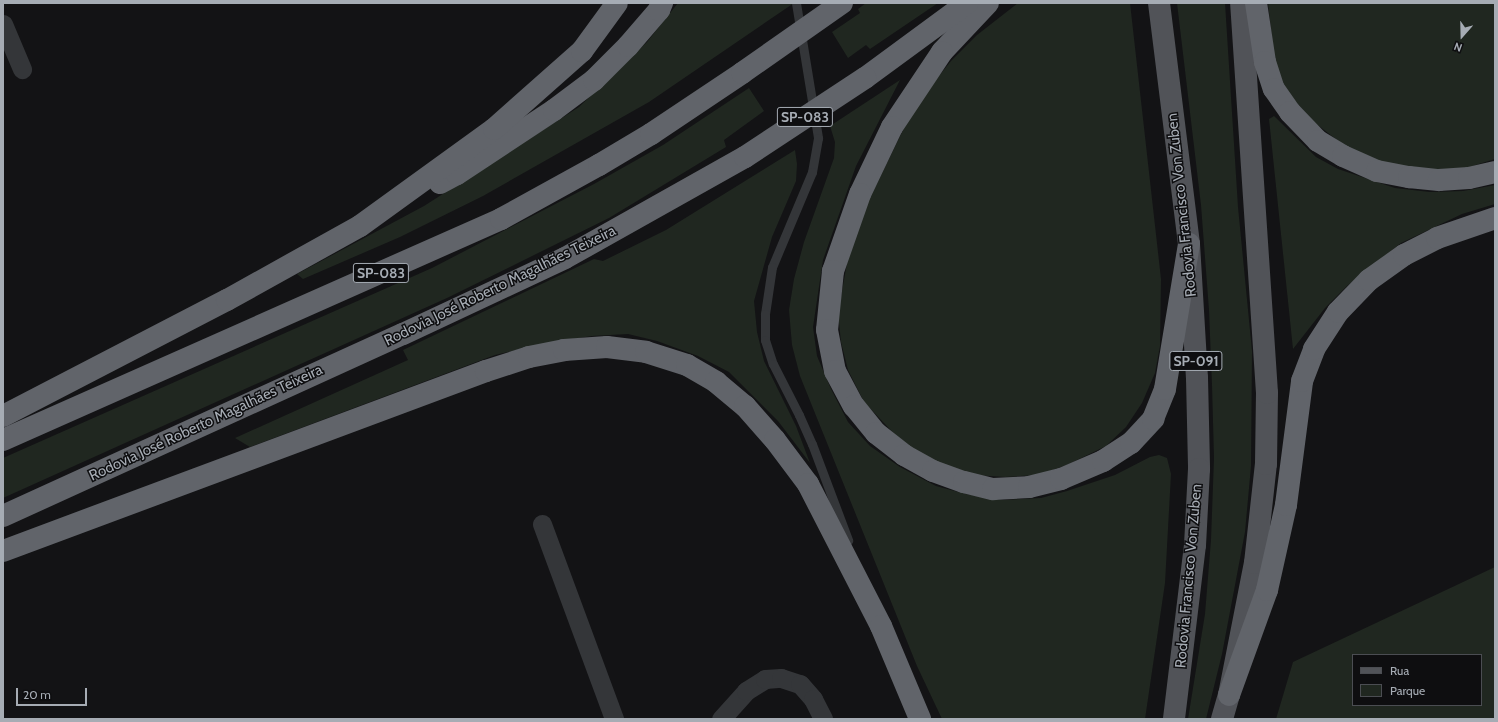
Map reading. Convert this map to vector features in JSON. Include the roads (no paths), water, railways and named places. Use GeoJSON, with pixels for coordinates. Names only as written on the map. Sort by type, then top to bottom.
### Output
{"type":"FeatureCollection","features":[{"type":"Feature","properties":{"kind":"highway"},"geometry":{"type":"LineString","coordinates":[[360,226],[494,129],[582,51],[617,3]]}},
{"type":"Feature","properties":{"kind":"highway"},"geometry":{"type":"LineString","coordinates":[[3,416],[227,300],[457,174],[554,110],[594,80],[628,46],[659,10],[662,3]]}},
{"type":"Feature","properties":{"kind":"highway","name":"SP-083"},"geometry":{"type":"LineString","coordinates":[[3,440],[501,218],[599,165],[651,134],[842,3]]}},
{"type":"Feature","properties":{"kind":"highway","name":"Rodovia José Roberto Magalhães Teixeira"},"geometry":{"type":"LineString","coordinates":[[3,516],[416,328],[558,261],[646,214],[745,156],[865,78],[967,3]]}},
{"type":"Feature","properties":{"kind":"highway"},"geometry":{"type":"LineString","coordinates":[[988,3],[942,52],[892,127],[860,194],[833,271],[827,330],[836,371],[854,406],[876,433],[904,455],[933,471],[964,482],[993,489],[1029,487],[1061,479],[1103,461],[1131,443],[1153,419],[1165,389],[1189,244]]}},
{"type":"Feature","properties":{"kind":"highway"},"geometry":{"type":"LineString","coordinates":[[1256,3],[1265,62],[1274,89],[1290,112],[1318,141],[1343,156],[1377,171],[1403,176],[1440,180],[1469,178],[1495,172]]}},
{"type":"Feature","properties":{"kind":"highway"},"geometry":{"type":"LineString","coordinates":[[1230,695],[1267,590],[1286,506],[1302,381],[1314,349],[1338,312],[1369,280],[1398,259],[1437,238],[1495,218]]}},
{"type":"Feature","properties":{"kind":"highway"},"geometry":{"type":"LineString","coordinates":[[3,551],[486,371],[529,358],[564,350],[607,347],[646,352],[687,365],[716,382],[745,406],[775,440],[808,484],[881,626],[920,719]]}},
{"type":"Feature","properties":{"kind":"main road","name":"Rodovia Francisco Von Zuben"},"geometry":{"type":"LineString","coordinates":[[1159,3],[1189,244],[1197,378],[1199,469],[1195,545],[1174,719]]}},
{"type":"Feature","properties":{"kind":"main road"},"geometry":{"type":"LineString","coordinates":[[1222,719],[1230,695],[1255,563],[1266,464],[1268,393],[1241,3]]}},
{"type":"Feature","properties":{"kind":"street"},"geometry":{"type":"LineString","coordinates":[[3,24],[22,69]]}},
{"type":"Feature","properties":{"kind":"street"},"geometry":{"type":"LineString","coordinates":[[542,524],[614,719]]}},
{"type":"Feature","properties":{"kind":"street"},"geometry":{"type":"LineString","coordinates":[[721,719],[746,691],[765,680],[781,678],[800,684],[814,699],[823,719]]}},
{"type":"Feature","properties":{"kind":"lane"},"geometry":{"type":"LineString","coordinates":[[796,3],[818,138],[812,172],[772,267],[765,314],[765,340],[773,364],[812,444],[881,626]]}}]}
